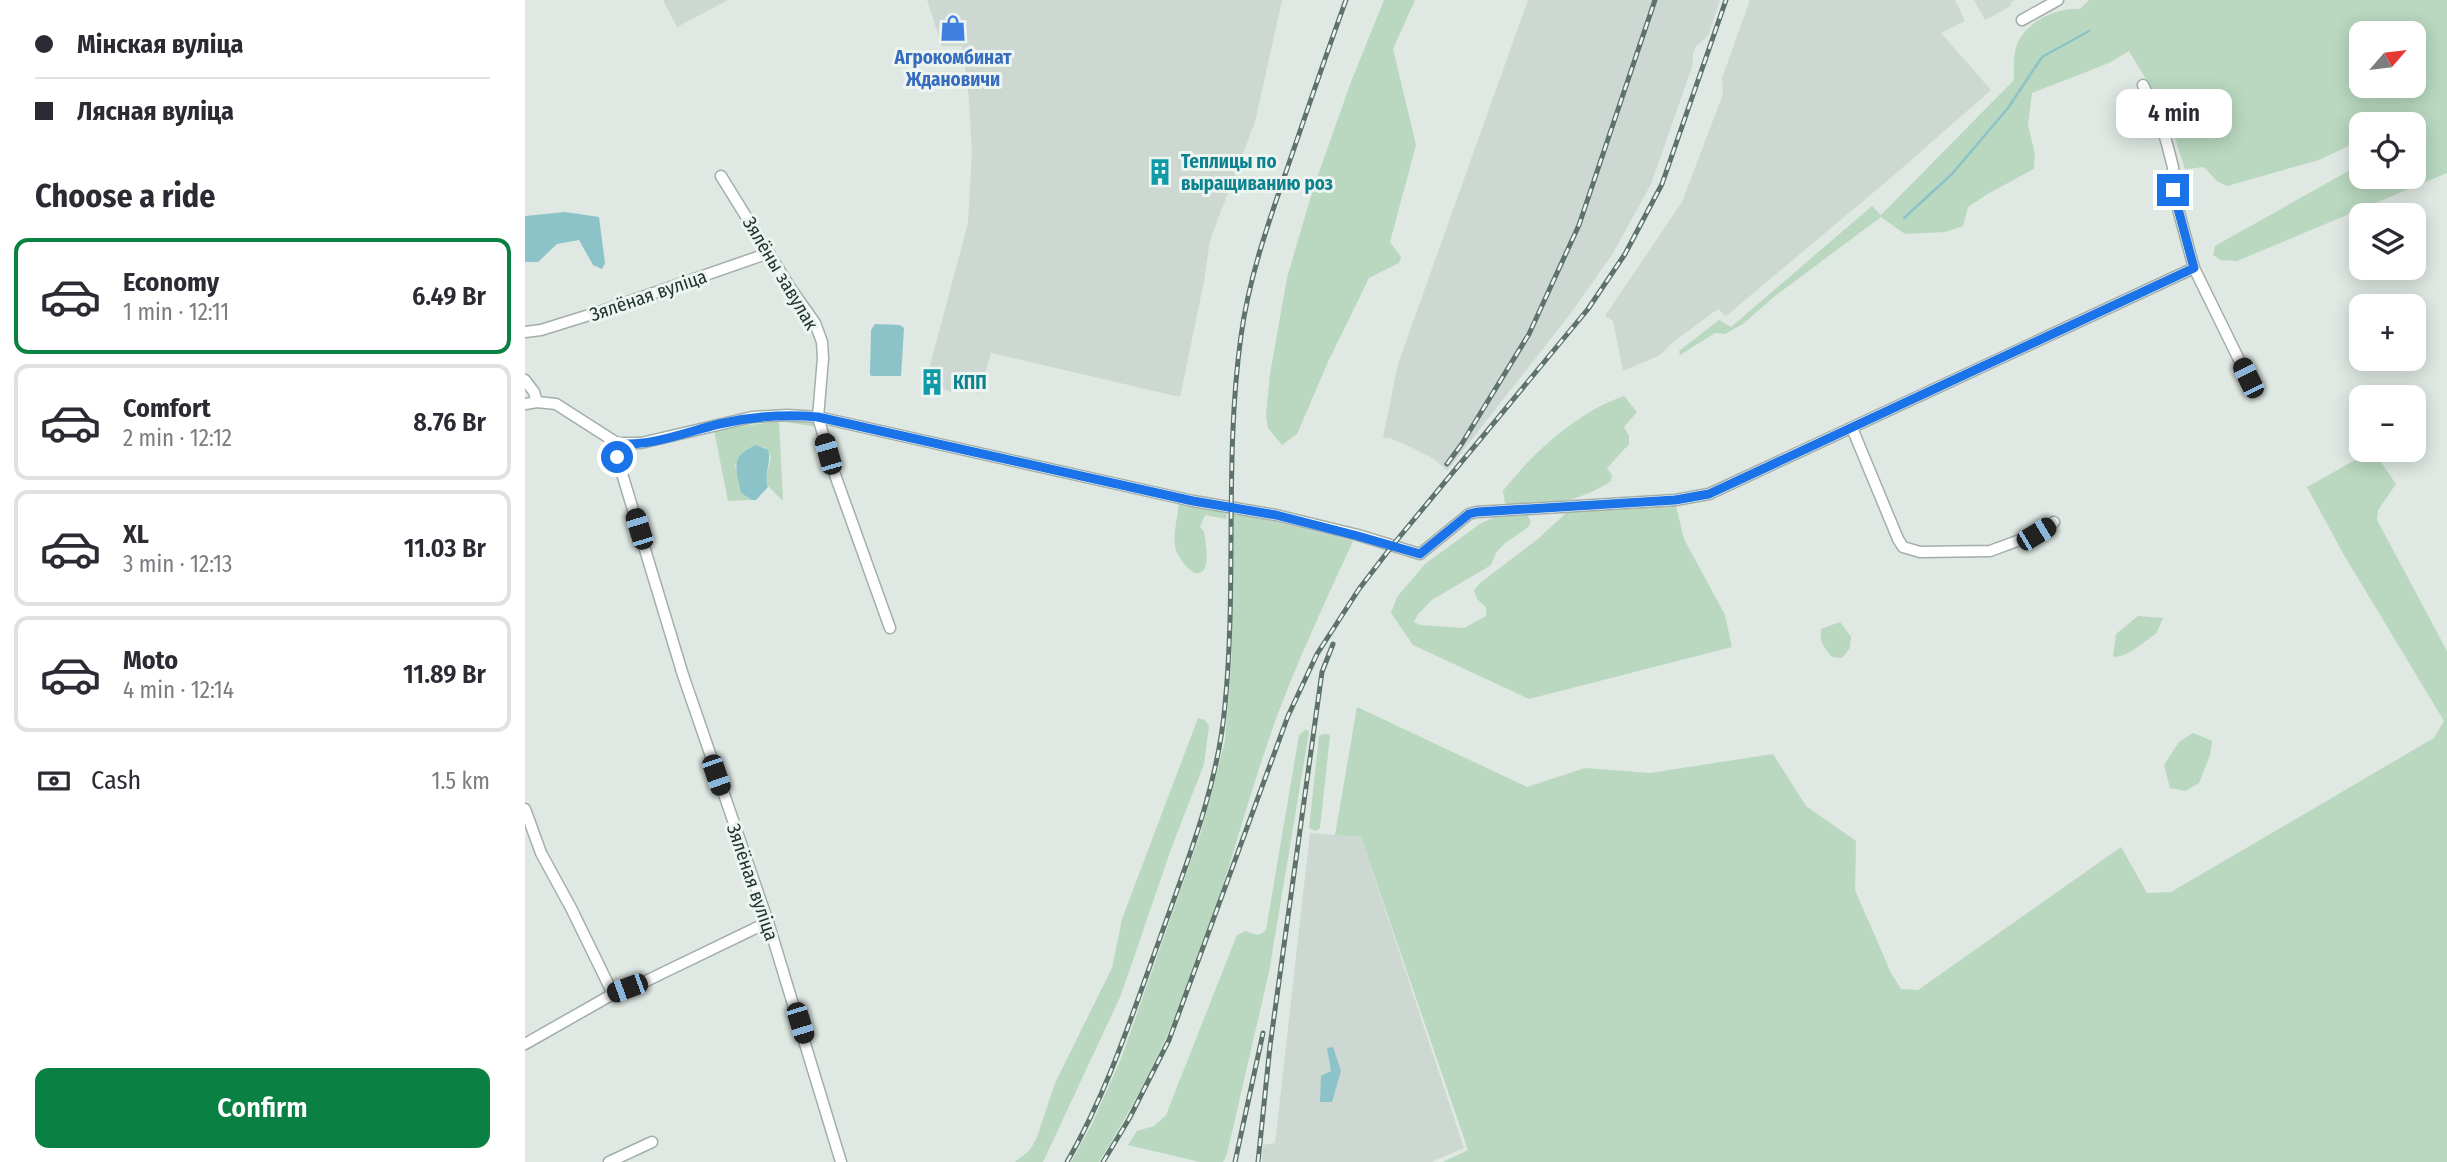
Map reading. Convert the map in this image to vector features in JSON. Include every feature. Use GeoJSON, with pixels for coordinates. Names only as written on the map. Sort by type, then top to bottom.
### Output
{"type":"FeatureCollection","features":[{"type":"Feature","properties":{"kind":"street"},"geometry":{"type":"LineString","coordinates":[[2022,20],[2058,0]]}},
{"type":"Feature","properties":{"kind":"street"},"geometry":{"type":"LineString","coordinates":[[2143,85],[2161,123],[2167,144],[2173,167],[2173,190],[2194,268],[2248,378]]}},
{"type":"Feature","properties":{"kind":"street","name":"Зялёны завулак"},"geometry":{"type":"LineString","coordinates":[[721,176],[815,323],[822,342],[818,417]]}},
{"type":"Feature","properties":{"kind":"street","name":"Зялёная вуліца"},"geometry":{"type":"LineString","coordinates":[[525,332],[541,330],[590,315],[769,253]]}},
{"type":"Feature","properties":{"kind":"street"},"geometry":{"type":"LineString","coordinates":[[525,404],[557,404],[617,443],[641,443],[752,417],[818,417],[1193,501],[1276,515],[1420,554],[1469,514],[1477,512],[1675,500],[1709,494],[2194,268]]}},
{"type":"Feature","properties":{"kind":"street"},"geometry":{"type":"LineString","coordinates":[[525,380],[534,392],[537,402]]}},
{"type":"Feature","properties":{"kind":"street"},"geometry":{"type":"LineString","coordinates":[[818,417],[834,472],[890,628]]}},
{"type":"Feature","properties":{"kind":"street"},"geometry":{"type":"LineString","coordinates":[[1852,428],[1903,547],[1920,552],[1990,551],[2036,534],[2055,522]]}},
{"type":"Feature","properties":{"kind":"street","name":"Зялёная вуліца"},"geometry":{"type":"LineString","coordinates":[[617,443],[617,457],[687,688],[768,922],[841,1162]]}},
{"type":"Feature","properties":{"kind":"street"},"geometry":{"type":"LineString","coordinates":[[525,810],[541,853],[613,994]]}},
{"type":"Feature","properties":{"kind":"street"},"geometry":{"type":"LineString","coordinates":[[525,1044],[613,994],[642,983],[768,922]]}},
{"type":"Feature","properties":{"kind":"street"},"geometry":{"type":"LineString","coordinates":[[609,1162],[652,1142]]}},
{"type":"Feature","properties":{"kind":"shaded area"},"geometry":{"type":"Polygon","coordinates":[[[663,0],[728,0],[677,27],[663,0]]]}},
{"type":"Feature","properties":{"kind":"shaded area"},"geometry":{"type":"Polygon","coordinates":[[[927,0],[1282,0],[1255,122],[1210,240],[1180,397],[991,353],[979,393],[954,387],[952,392],[925,384],[968,223],[972,153],[962,46],[942,46],[927,0]]]}},
{"type":"Feature","properties":{"kind":"shaded area"},"geometry":{"type":"Polygon","coordinates":[[[1528,0],[1720,0],[1708,36],[1696,46],[1693,54],[1693,64],[1651,184],[1613,253],[1571,313],[1447,471],[1434,459],[1417,450],[1390,438],[1383,438],[1398,364],[1528,0]]]}},
{"type":"Feature","properties":{"kind":"shaded area"},"geometry":{"type":"Polygon","coordinates":[[[1750,0],[1955,0],[1965,21],[1941,33],[1991,90],[1726,316],[1718,309],[1673,342],[1660,355],[1623,371],[1613,321],[1605,316],[1682,202],[1723,94],[1722,78],[1750,0]]]}},
{"type":"Feature","properties":{"kind":"shaded area"},"geometry":{"type":"Polygon","coordinates":[[[1974,0],[2015,0],[2010,3],[2011,6],[1985,20],[1974,0]]]}},
{"type":"Feature","properties":{"kind":"shaded area"},"geometry":{"type":"Polygon","coordinates":[[[1310,833],[1361,837],[1464,1148],[1431,1162],[1262,1162],[1263,1145],[1275,1143],[1310,833]]]}},
{"type":"Feature","properties":{"kind":"green space"},"geometry":{"type":"Polygon","coordinates":[[[1384,0],[1415,0],[1393,49],[1416,145],[1390,242],[1401,257],[1399,263],[1369,278],[1297,434],[1282,445],[1268,428],[1266,416],[1270,374],[1287,278],[1313,189],[1384,0]]]}},
{"type":"Feature","properties":{"kind":"green space"},"geometry":{"type":"Polygon","coordinates":[[[2089,0],[2447,0],[2447,173],[2426,182],[2426,112],[2349,112],[2349,146],[2319,160],[2227,186],[2217,181],[2204,167],[2185,169],[2168,116],[2129,51],[2109,63],[2032,93],[2028,125],[2035,154],[2034,169],[1968,207],[1963,226],[1945,232],[1905,234],[1881,217],[1775,296],[1743,324],[1725,334],[1715,333],[1680,355],[1679,351],[1719,320],[1731,327],[1872,206],[1881,215],[2014,80],[2015,52],[2023,34],[2040,20],[2070,9],[2080,9],[2089,0]]]}},
{"type":"Feature","properties":{"kind":"green space"},"geometry":{"type":"Polygon","coordinates":[[[2349,171],[2349,189],[2409,189],[2375,203],[2349,203],[2349,214],[2237,261],[2221,260],[2213,255],[2215,246],[2349,171]]]}},
{"type":"Feature","properties":{"kind":"green space"},"geometry":{"type":"Polygon","coordinates":[[[1624,396],[1637,412],[1624,427],[1629,436],[1629,444],[1607,468],[1612,475],[1611,481],[1560,503],[1517,506],[1505,503],[1503,491],[1542,448],[1590,412],[1624,396]]]}},
{"type":"Feature","properties":{"kind":"green space"},"geometry":{"type":"Polygon","coordinates":[[[785,420],[814,423],[818,427],[779,421],[783,501],[765,483],[771,457],[765,448],[757,445],[735,465],[741,493],[752,500],[728,501],[714,430],[785,420]]]}},
{"type":"Feature","properties":{"kind":"green space"},"geometry":{"type":"Polygon","coordinates":[[[2352,462],[2381,462],[2396,484],[2378,510],[2377,520],[2447,651],[2447,1162],[1443,1162],[1468,1150],[1361,837],[1335,835],[1357,707],[1527,787],[1585,768],[1650,773],[1773,754],[1806,806],[1856,841],[1855,890],[1891,973],[1901,989],[1918,990],[2121,847],[2147,893],[2171,892],[2434,738],[2444,721],[2344,555],[2307,487],[2352,462]]]}},
{"type":"Feature","properties":{"kind":"green space"},"geometry":{"type":"Polygon","coordinates":[[[1179,502],[1227,511],[1226,519],[1205,515],[1200,527],[1204,531],[1207,560],[1203,571],[1199,573],[1184,564],[1175,546],[1179,502]]]}},
{"type":"Feature","properties":{"kind":"green space"},"geometry":{"type":"Polygon","coordinates":[[[1676,506],[1684,539],[1725,615],[1732,647],[1529,699],[1413,645],[1391,613],[1397,597],[1425,564],[1481,523],[1495,517],[1527,514],[1531,522],[1504,544],[1491,565],[1432,600],[1414,622],[1420,625],[1464,628],[1486,616],[1486,607],[1477,599],[1474,590],[1567,512],[1676,506]]]}},
{"type":"Feature","properties":{"kind":"green space"},"geometry":{"type":"Polygon","coordinates":[[[1232,511],[1353,541],[1279,711],[1198,959],[1161,1048],[1132,1106],[1099,1162],[1071,1162],[1091,1126],[1121,1059],[1201,832],[1225,741],[1232,653],[1232,511]]]}},
{"type":"Feature","properties":{"kind":"green space"},"geometry":{"type":"Polygon","coordinates":[[[2138,616],[2163,618],[2156,634],[2130,652],[2113,657],[2116,634],[2138,616]]]}},
{"type":"Feature","properties":{"kind":"green space"},"geometry":{"type":"Polygon","coordinates":[[[1840,622],[1851,637],[1850,648],[1842,658],[1832,657],[1821,641],[1821,629],[1840,622]]]}},
{"type":"Feature","properties":{"kind":"green space"},"geometry":{"type":"Polygon","coordinates":[[[1198,718],[1205,720],[1209,726],[1204,764],[1171,849],[1121,995],[1043,1162],[1015,1162],[1030,1150],[1037,1137],[1055,1083],[1112,968],[1122,919],[1198,718]]]}},
{"type":"Feature","properties":{"kind":"green space"},"geometry":{"type":"Polygon","coordinates":[[[1306,729],[1309,732],[1269,972],[1227,1154],[1223,1162],[1200,1162],[1128,1145],[1137,1131],[1154,1126],[1166,1115],[1237,935],[1246,931],[1259,934],[1266,930],[1299,735],[1306,729]]]}},
{"type":"Feature","properties":{"kind":"green space"},"geometry":{"type":"Polygon","coordinates":[[[2193,733],[2212,741],[2210,755],[2199,783],[2185,791],[2170,788],[2164,765],[2179,742],[2193,733]]]}},
{"type":"Feature","properties":{"kind":"green space"},"geometry":{"type":"Polygon","coordinates":[[[1319,736],[1330,736],[1320,828],[1316,831],[1309,828],[1319,736]]]}},
{"type":"Feature","properties":{"kind":"water"},"geometry":{"type":"Polygon","coordinates":[[[565,212],[599,217],[605,263],[602,269],[593,265],[579,240],[557,244],[538,262],[525,262],[525,216],[565,212]]]}},
{"type":"Feature","properties":{"kind":"water"},"geometry":{"type":"Polygon","coordinates":[[[875,324],[900,325],[904,328],[901,376],[870,374],[871,330],[875,324]]]}},
{"type":"Feature","properties":{"kind":"water"},"geometry":{"type":"Polygon","coordinates":[[[757,445],[768,450],[768,487],[756,500],[752,500],[741,493],[736,470],[742,453],[757,445]]]}},
{"type":"Feature","properties":{"kind":"water"},"geometry":{"type":"Polygon","coordinates":[[[1333,1047],[1341,1071],[1332,1102],[1320,1102],[1321,1076],[1331,1071],[1327,1048],[1333,1047]]]}},
{"type":"Feature","properties":{"kind":"waterway"},"geometry":{"type":"LineString","coordinates":[[1904,218],[1952,174],[2008,108],[2042,57],[2089,31]]}},
{"type":"Feature","properties":{"kind":"railway"},"geometry":{"type":"LineString","coordinates":[[1067,1162],[1095,1108],[1129,1024],[1191,852],[1216,765],[1225,705],[1228,659],[1233,428],[1241,336],[1254,271],[1267,228],[1346,0]]}},
{"type":"Feature","properties":{"kind":"railway"},"geometry":{"type":"LineString","coordinates":[[1447,464],[1529,334],[1579,225],[1655,0]]}},
{"type":"Feature","properties":{"kind":"railway"},"geometry":{"type":"LineString","coordinates":[[1103,1162],[1129,1119],[1169,1040],[1288,716],[1317,654],[1359,589],[1392,546],[1588,309],[1625,254],[1662,184],[1726,0]]}},
{"type":"Feature","properties":{"kind":"railway"},"geometry":{"type":"LineString","coordinates":[[1258,1162],[1270,1046],[1322,672],[1333,644]]}},
{"type":"Feature","properties":{"kind":"railway"},"geometry":{"type":"LineString","coordinates":[[1235,1162],[1263,1033]]}},
{"type":"Feature","properties":{"kind":"place","name":"Агрокомбинат Ждановичи"},"geometry":{"type":"Point","coordinates":[953,28]}},
{"type":"Feature","properties":{"kind":"place","name":"Теплицы по выращиванию роз"},"geometry":{"type":"Point","coordinates":[1160,172]}},
{"type":"Feature","properties":{"kind":"place","name":"КПП"},"geometry":{"type":"Point","coordinates":[932,382]}},
{"type":"Feature","properties":{"kind":"route"},"geometry":{"type":"LineString","coordinates":[[617,457],[617,443],[641,443],[752,417],[818,417],[1193,501],[1276,515],[1420,554],[1469,514],[1484,510],[1675,500],[1709,494],[1943,383],[2157,286],[2194,268],[2173,190]]}}]}
